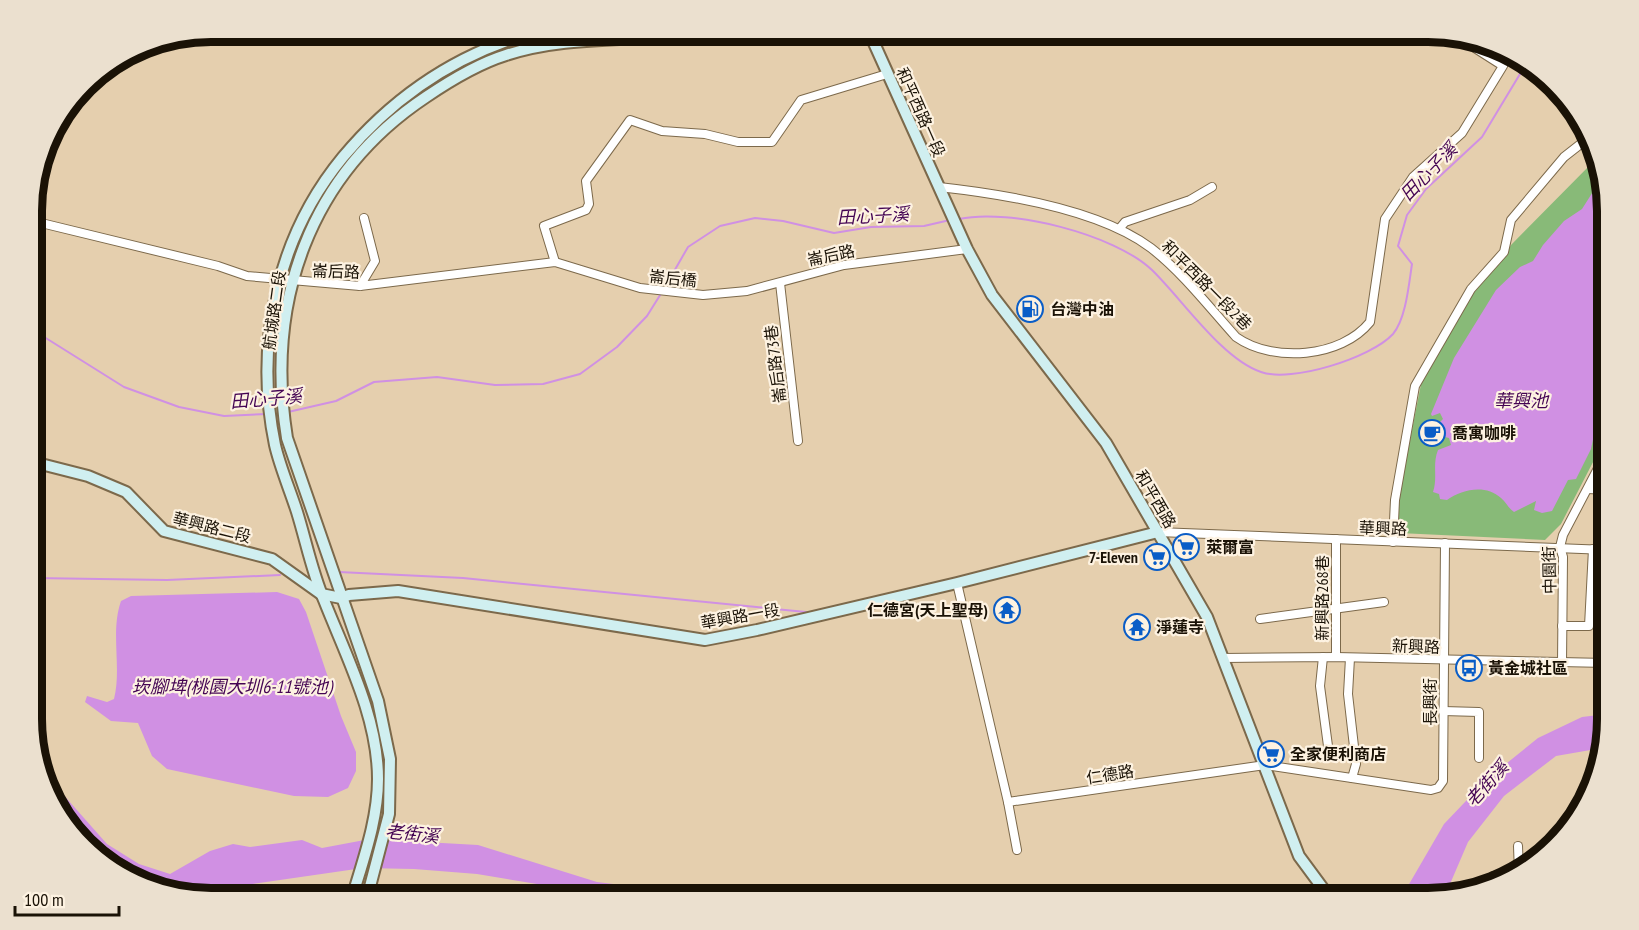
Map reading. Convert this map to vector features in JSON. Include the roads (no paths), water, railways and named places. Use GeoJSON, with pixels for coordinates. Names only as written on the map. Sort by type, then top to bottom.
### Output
{"type":"FeatureCollection","features":[{"type":"Feature","properties":{"kind":"street","name":"航城路二段"},"geometry":{"type":"LineString","coordinates":[[355,888],[374,815],[378,779],[371,727],[360,691],[321,594],[274,438],[268,407],[266,376],[270,325],[278,280],[294,237],[320,189],[352,146],[381,115],[417,86],[463,59],[500,42]]}},
{"type":"Feature","properties":{"kind":"street","name":"航城路二段"},"geometry":{"type":"LineString","coordinates":[[370,888],[389,814],[390,759],[378,701],[287,438],[281,402],[283,332],[291,282],[313,222],[336,184],[375,138],[404,111],[450,80],[505,55],[569,42]]}},
{"type":"Feature","properties":{"kind":"street","name":"和平西路一段"},"geometry":{"type":"LineString","coordinates":[[873,42],[960,235]]}},
{"type":"Feature","properties":{"kind":"street","name":"和平西路一段2巷"},"geometry":{"type":"LineString","coordinates":[[939,187],[1006,194],[1120,228],[1166,261],[1236,337],[1246,343],[1288,354],[1349,341],[1370,322],[1385,219],[1413,177],[1468,126],[1503,66],[1478,50]]}},
{"type":"Feature","properties":{"kind":"street"},"geometry":{"type":"LineString","coordinates":[[555,262],[544,226],[586,210],[590,204],[586,181],[630,120],[662,131],[705,134],[738,142],[772,142],[801,100],[887,74]]}},
{"type":"Feature","properties":{"kind":"street"},"geometry":{"type":"LineString","coordinates":[[1393,542],[1395,500],[1415,386],[1471,289],[1504,252],[1511,220],[1564,157],[1583,143]]}},
{"type":"Feature","properties":{"kind":"street"},"geometry":{"type":"LineString","coordinates":[[1120,228],[1125,222],[1190,200],[1212,187]]}},
{"type":"Feature","properties":{"kind":"street"},"geometry":{"type":"LineString","coordinates":[[360,286],[375,261],[364,218]]}},
{"type":"Feature","properties":{"kind":"street","name":"崙后路"},"geometry":{"type":"LineString","coordinates":[[42,223],[218,266],[247,276],[291,282],[360,286],[555,262],[640,288]]}},
{"type":"Feature","properties":{"kind":"street","name":"和平西路"},"geometry":{"type":"LineString","coordinates":[[960,235],[992,295],[1015,329],[1106,442],[1207,617],[1299,856],[1323,888]]}},
{"type":"Feature","properties":{"kind":"street","name":"崙后路"},"geometry":{"type":"LineString","coordinates":[[703,295],[726,295],[844,265],[967,249]]}},
{"type":"Feature","properties":{"kind":"street","name":"崙后路73巷"},"geometry":{"type":"LineString","coordinates":[[780,283],[798,441]]}},
{"type":"Feature","properties":{"kind":"street","name":"崙后橋"},"geometry":{"type":"LineString","coordinates":[[640,288],[703,295]]}},
{"type":"Feature","properties":{"kind":"street","name":"華興路二段"},"geometry":{"type":"LineString","coordinates":[[42,464],[88,476],[126,492],[164,531],[272,559],[321,594]]}},
{"type":"Feature","properties":{"kind":"street","name":"中園街"},"geometry":{"type":"LineString","coordinates":[[1562,663],[1563,556],[1560,548],[1563,535],[1597,471]]}},
{"type":"Feature","properties":{"kind":"street"},"geometry":{"type":"LineString","coordinates":[[1588,489],[1597,489]]}},
{"type":"Feature","properties":{"kind":"street","name":"華興路"},"geometry":{"type":"LineString","coordinates":[[1158,532],[1597,549]]}},
{"type":"Feature","properties":{"kind":"street","name":"華興路一段"},"geometry":{"type":"LineString","coordinates":[[321,594],[341,598],[349,595],[398,591],[705,640],[957,583],[1158,532]]}},
{"type":"Feature","properties":{"kind":"street","name":"新興路268巷"},"geometry":{"type":"LineString","coordinates":[[1336,539],[1336,657]]}},
{"type":"Feature","properties":{"kind":"street","name":"長興街"},"geometry":{"type":"LineString","coordinates":[[1438,788],[1443,781],[1445,543]]}},
{"type":"Feature","properties":{"kind":"street"},"geometry":{"type":"LineString","coordinates":[[1562,626],[1589,626],[1592,608],[1593,549]]}},
{"type":"Feature","properties":{"kind":"street"},"geometry":{"type":"LineString","coordinates":[[957,583],[1017,850]]}},
{"type":"Feature","properties":{"kind":"street"},"geometry":{"type":"LineString","coordinates":[[1260,619],[1384,602]]}},
{"type":"Feature","properties":{"kind":"street"},"geometry":{"type":"LineString","coordinates":[[1592,608],[1597,608]]}},
{"type":"Feature","properties":{"kind":"street"},"geometry":{"type":"LineString","coordinates":[[1323,657],[1320,686],[1328,746]]}},
{"type":"Feature","properties":{"kind":"street","name":"新興路"},"geometry":{"type":"LineString","coordinates":[[1224,658],[1336,657],[1597,663]]}},
{"type":"Feature","properties":{"kind":"street"},"geometry":{"type":"LineString","coordinates":[[1350,658],[1348,694],[1356,764],[1352,778]]}},
{"type":"Feature","properties":{"kind":"street"},"geometry":{"type":"LineString","coordinates":[[1443,711],[1479,712],[1479,758]]}},
{"type":"Feature","properties":{"kind":"street","name":"仁德路"},"geometry":{"type":"LineString","coordinates":[[1008,802],[1265,765],[1431,790],[1438,788]]}},
{"type":"Feature","properties":{"kind":"street"},"geometry":{"type":"LineString","coordinates":[[1518,846],[1519,861]]}},
{"type":"Feature","properties":{"kind":"water","name":"華興池"},"geometry":{"type":"Polygon","coordinates":[[[1595,188],[1597,423],[1591,449],[1576,479],[1568,480],[1552,511],[1542,513],[1534,510],[1536,501],[1514,512],[1495,494],[1481,490],[1460,493],[1447,500],[1440,499],[1439,494],[1433,492],[1436,455],[1438,450],[1451,445],[1449,438],[1441,436],[1439,423],[1443,419],[1440,413],[1432,416],[1431,414],[1454,358],[1496,290],[1520,267],[1533,261],[1543,245],[1564,221],[1582,209],[1595,188]]]}},
{"type":"Feature","properties":{"kind":"water","name":"崁腳埤(桃園大圳6-11號池)"},"geometry":{"type":"Polygon","coordinates":[[[277,592],[299,599],[306,612],[341,716],[356,752],[356,771],[348,788],[328,797],[294,796],[167,769],[152,756],[138,723],[111,721],[85,702],[87,696],[107,702],[114,699],[117,675],[116,625],[121,601],[131,596],[277,592]]]}},
{"type":"Feature","properties":{"kind":"water","name":"老街溪"},"geometry":{"type":"Polygon","coordinates":[[[1597,715],[1594,749],[1556,756],[1504,796],[1468,842],[1447,887],[1407,888],[1444,824],[1486,780],[1538,738],[1582,717],[1597,715]]]}},
{"type":"Feature","properties":{"kind":"water"},"geometry":{"type":"Polygon","coordinates":[[[56,787],[107,844],[139,864],[170,874],[210,851],[233,844],[250,847],[302,840],[322,848],[370,839],[478,845],[597,882],[646,888],[546,888],[537,884],[477,874],[363,868],[236,888],[189,887],[146,875],[127,865],[108,853],[77,822],[56,787]]]}},
{"type":"Feature","properties":{"kind":"waterway","name":"田心子溪"},"geometry":{"type":"LineString","coordinates":[[959,219],[1005,217],[1060,227],[1088,235],[1135,257],[1152,270],[1217,342],[1246,365],[1274,375],[1330,366],[1367,352],[1393,334],[1401,319],[1412,264],[1398,246],[1407,215],[1426,189],[1482,137],[1522,71]]}},
{"type":"Feature","properties":{"kind":"waterway","name":"田心子溪"},"geometry":{"type":"LineString","coordinates":[[665,287],[688,247],[720,226],[755,218],[783,221],[834,233],[871,227],[924,226],[950,220]]}},
{"type":"Feature","properties":{"kind":"waterway","name":"田心子溪"},"geometry":{"type":"LineString","coordinates":[[288,412],[336,401],[374,382],[437,377],[495,385],[543,384],[580,374],[617,347],[647,316],[662,292]]}},
{"type":"Feature","properties":{"kind":"waterway","name":"田心子溪"},"geometry":{"type":"LineString","coordinates":[[42,336],[124,387],[179,407],[224,416],[267,414]]}},
{"type":"Feature","properties":{"kind":"waterway"},"geometry":{"type":"LineString","coordinates":[[339,572],[463,578],[806,612]]}},
{"type":"Feature","properties":{"kind":"waterway"},"geometry":{"type":"LineString","coordinates":[[42,578],[167,580],[280,575]]}},
{"type":"Feature","properties":{"kind":"place","name":"台灣中油"},"geometry":{"type":"Point","coordinates":[1030,309]}},
{"type":"Feature","properties":{"kind":"place","name":"喬寓咖啡"},"geometry":{"type":"Point","coordinates":[1432,433]}},
{"type":"Feature","properties":{"kind":"place","name":"萊爾富"},"geometry":{"type":"Point","coordinates":[1186,547]}},
{"type":"Feature","properties":{"kind":"place","name":"7-Eleven"},"geometry":{"type":"Point","coordinates":[1157,557]}},
{"type":"Feature","properties":{"kind":"place","name":"仁德宮(天上聖母)"},"geometry":{"type":"Point","coordinates":[1007,610]}},
{"type":"Feature","properties":{"kind":"place","name":"淨蓮寺"},"geometry":{"type":"Point","coordinates":[1137,627]}},
{"type":"Feature","properties":{"kind":"place","name":"黃金城社區"},"geometry":{"type":"Point","coordinates":[1469,668]}},
{"type":"Feature","properties":{"kind":"place","name":"全家便利商店"},"geometry":{"type":"Point","coordinates":[1271,754]}}]}
